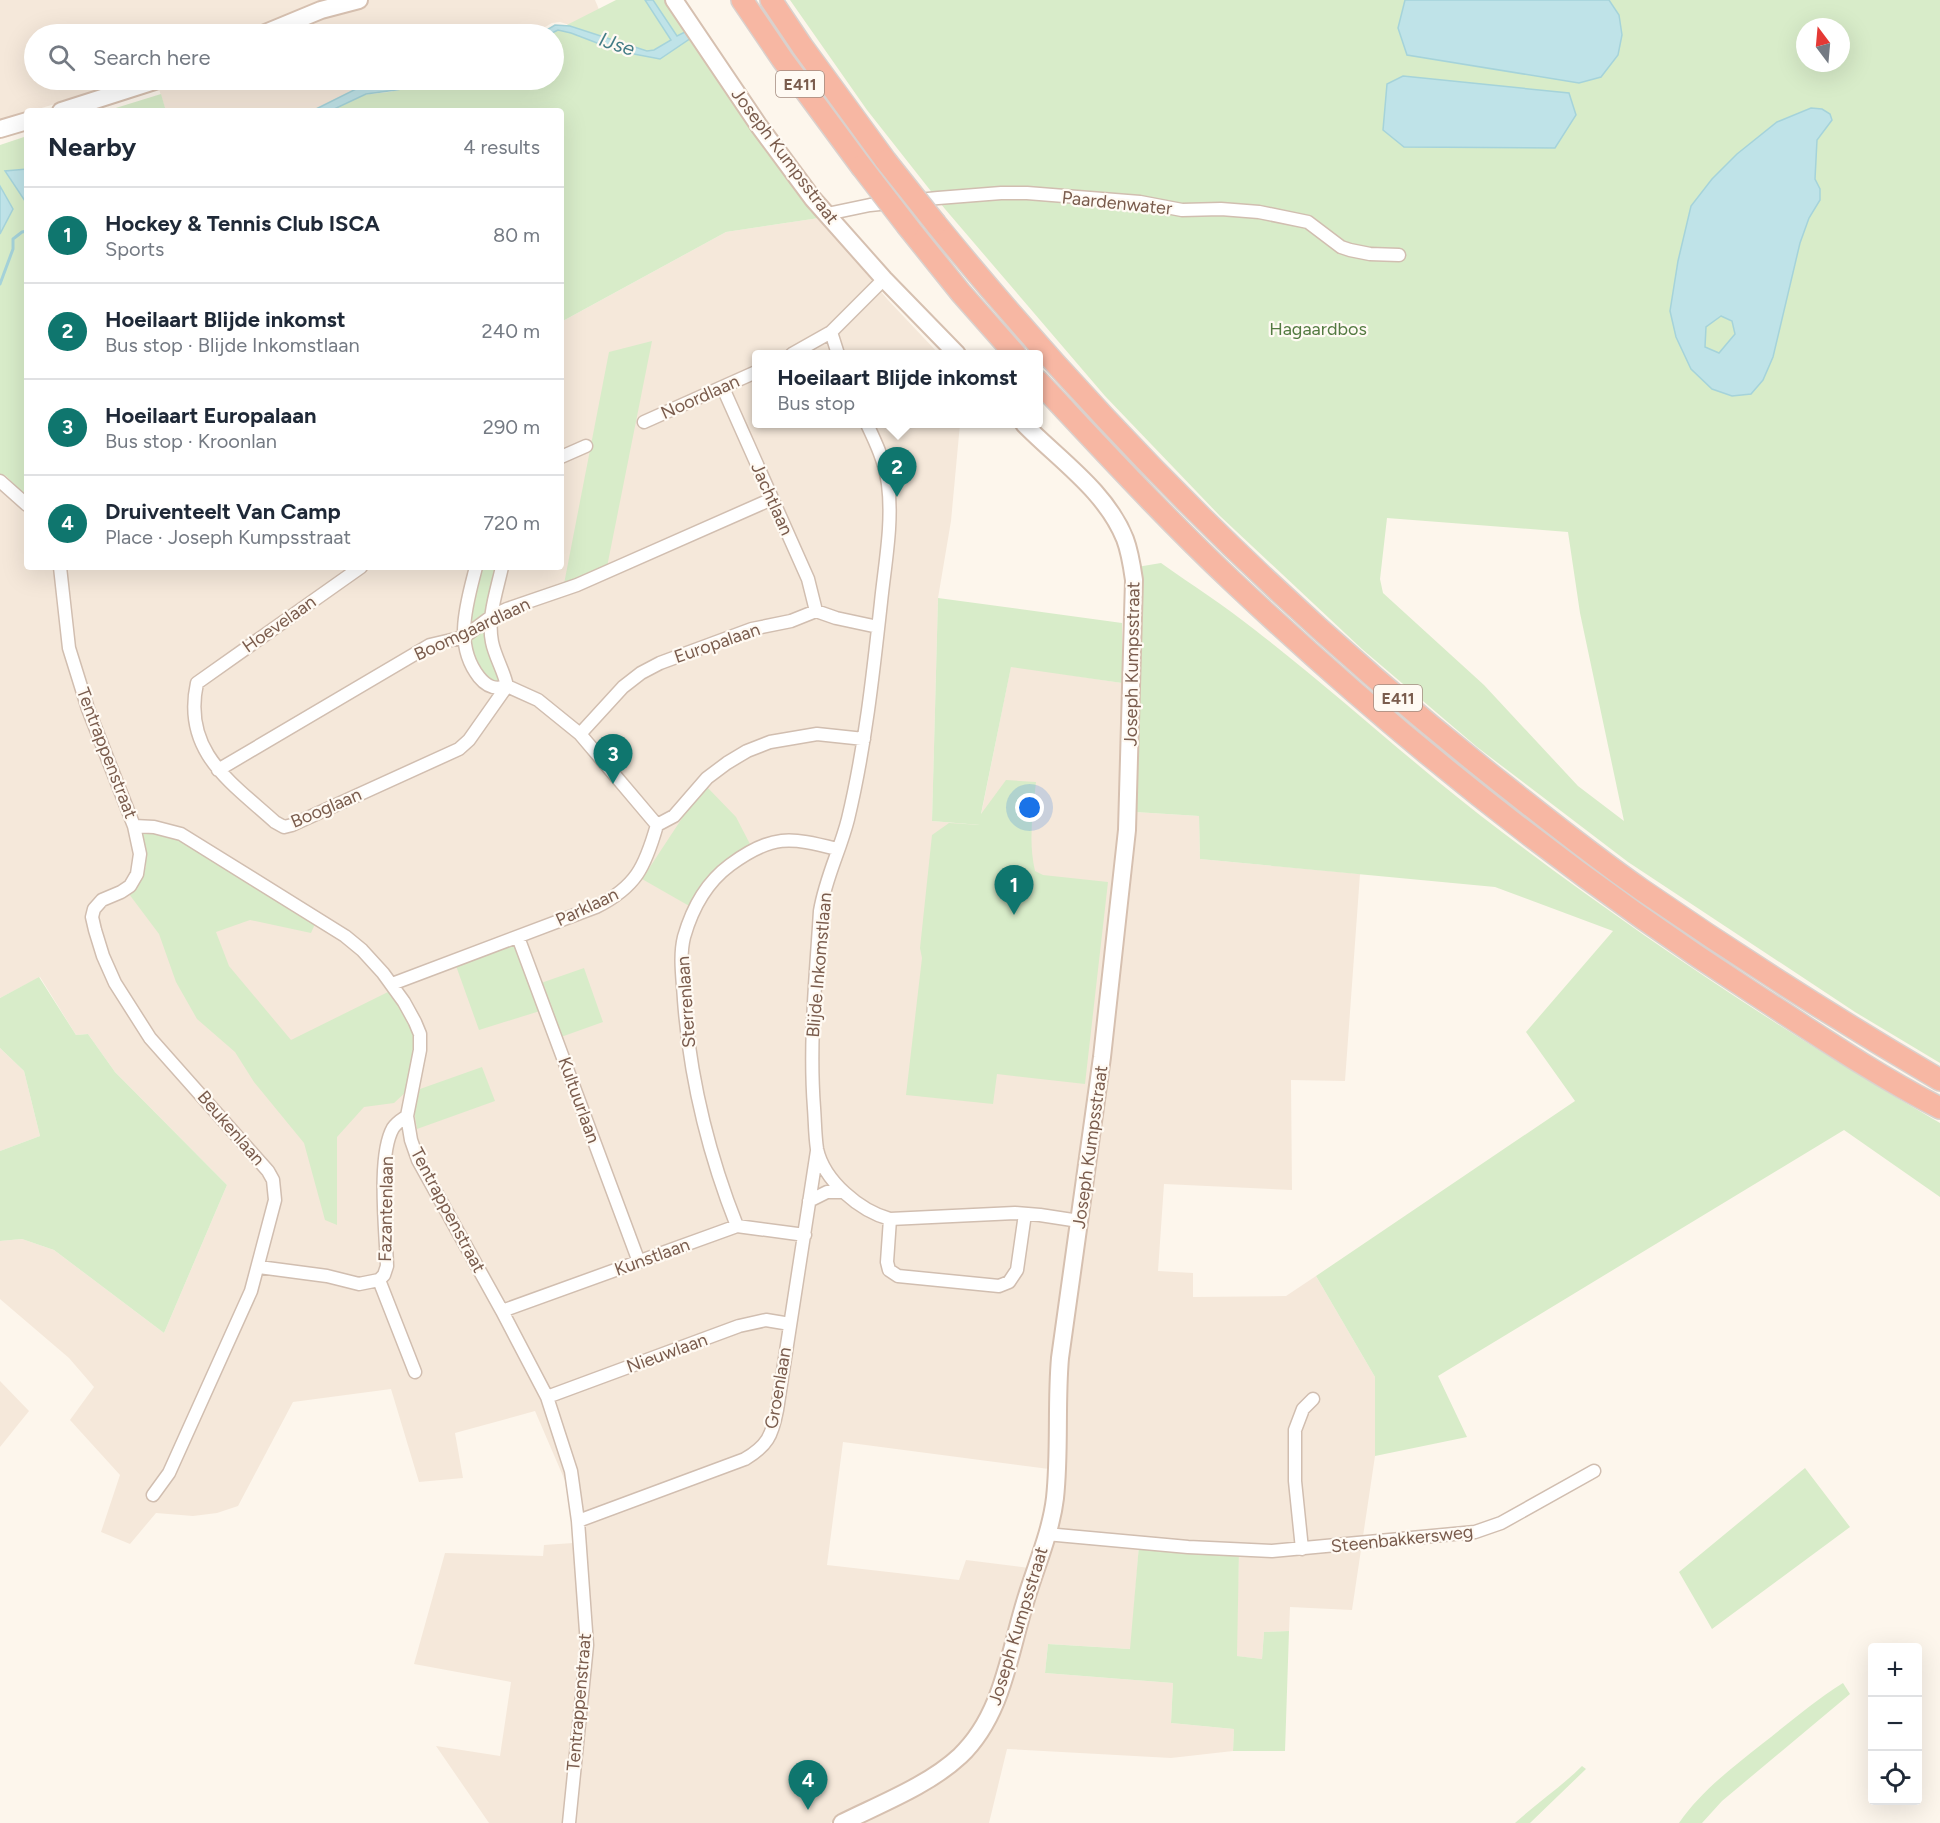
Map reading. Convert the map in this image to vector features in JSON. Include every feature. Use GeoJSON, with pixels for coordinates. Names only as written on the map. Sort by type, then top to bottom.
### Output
{"type":"FeatureCollection","features":[{"type":"Feature","properties":{"kind":"highway","name":"E411"},"geometry":{"type":"LineString","coordinates":[[742,0],[782,59],[908,227],[961,293],[1011,350]]}},
{"type":"Feature","properties":{"kind":"highway","name":"E411"},"geometry":{"type":"LineString","coordinates":[[771,0],[886,161],[1042,350]]}},
{"type":"Feature","properties":{"kind":"highway","name":"E411"},"geometry":{"type":"LineString","coordinates":[[1043,351],[1142,457],[1248,563],[1340,648],[1443,736],[1545,818],[1640,888],[1847,1025],[1940,1080]]}},
{"type":"Feature","properties":{"kind":"highway","name":"E411"},"geometry":{"type":"LineString","coordinates":[[1043,386],[1125,474],[1231,580],[1322,665],[1430,757],[1533,839],[1628,909],[1836,1046],[1940,1108]]}},
{"type":"Feature","properties":{"kind":"street"},"geometry":{"type":"LineString","coordinates":[[287,24],[321,10],[359,0]]}},
{"type":"Feature","properties":{"kind":"street","name":"Joseph Kumpsstraat"},"geometry":{"type":"LineString","coordinates":[[674,0],[759,126],[813,199],[884,279],[953,350]]}},
{"type":"Feature","properties":{"kind":"street"},"geometry":{"type":"LineString","coordinates":[[70,108],[127,90]]}},
{"type":"Feature","properties":{"kind":"street"},"geometry":{"type":"LineString","coordinates":[[0,129],[24,122]]}},
{"type":"Feature","properties":{"kind":"street","name":"Paardenwater"},"geometry":{"type":"LineString","coordinates":[[827,214],[938,198],[1027,193],[1140,202],[1182,210],[1221,209],[1259,212],[1308,222],[1341,247],[1350,250],[1370,254],[1399,255]]}},
{"type":"Feature","properties":{"kind":"street"},"geometry":{"type":"LineString","coordinates":[[799,350],[831,332],[884,279]]}},
{"type":"Feature","properties":{"kind":"street"},"geometry":{"type":"LineString","coordinates":[[831,332],[837,350]]}},
{"type":"Feature","properties":{"kind":"street","name":"Noordlaan"},"geometry":{"type":"LineString","coordinates":[[644,422],[752,374]]}},
{"type":"Feature","properties":{"kind":"street","name":"Jachtlaan"},"geometry":{"type":"LineString","coordinates":[[723,388],[808,579],[816,611]]}},
{"type":"Feature","properties":{"kind":"street","name":"Blijde Inkomstlaan"},"geometry":{"type":"LineString","coordinates":[[869,428],[881,454],[888,483],[890,512],[864,739],[847,823],[824,886],[820,911],[811,1071],[817,1150],[826,1170],[842,1192],[880,1216],[890,1219],[1025,1214],[1079,1221]]}},
{"type":"Feature","properties":{"kind":"street","name":"Joseph Kumpsstraat"},"geometry":{"type":"LineString","coordinates":[[842,1823],[944,1769],[974,1741],[996,1703],[1054,1501],[1060,1358],[1102,1057],[1127,830],[1134,580],[1128,548],[1112,514],[1085,483],[1029,428]]}},
{"type":"Feature","properties":{"kind":"street"},"geometry":{"type":"LineString","coordinates":[[564,456],[586,446]]}},
{"type":"Feature","properties":{"kind":"street"},"geometry":{"type":"LineString","coordinates":[[0,481],[24,501]]}},
{"type":"Feature","properties":{"kind":"street","name":"Boomgaardlaan"},"geometry":{"type":"LineString","coordinates":[[218,770],[430,645],[464,637],[492,616],[507,609],[577,585],[772,499]]}},
{"type":"Feature","properties":{"kind":"street","name":"Tentrappenstraat"},"geometry":{"type":"LineString","coordinates":[[60,570],[69,648],[88,709],[134,826],[154,827],[181,834],[345,936],[362,950],[392,984],[410,1012],[420,1034],[420,1050],[407,1116],[411,1140],[418,1160],[547,1397],[571,1471],[578,1521],[587,1645],[569,1823]]}},
{"type":"Feature","properties":{"kind":"street","name":"Hoevelaan"},"geometry":{"type":"LineString","coordinates":[[197,683],[357,570]]}},
{"type":"Feature","properties":{"kind":"street"},"geometry":{"type":"LineString","coordinates":[[475,570],[466,607],[464,637],[471,665],[482,681],[498,689],[507,686],[538,700],[580,734],[657,825],[674,816],[707,778],[747,751],[770,742],[817,734],[864,739]]}},
{"type":"Feature","properties":{"kind":"street"},"geometry":{"type":"LineString","coordinates":[[501,570],[492,616],[492,640],[507,686]]}},
{"type":"Feature","properties":{"kind":"street"},"geometry":{"type":"LineString","coordinates":[[816,611],[878,627]]}},
{"type":"Feature","properties":{"kind":"street","name":"Europalaan"},"geometry":{"type":"LineString","coordinates":[[580,734],[623,687],[641,673],[660,663],[752,629],[791,621],[816,611]]}},
{"type":"Feature","properties":{"kind":"street","name":"Booglaan"},"geometry":{"type":"LineString","coordinates":[[197,683],[196,724],[201,743],[209,759],[275,822],[284,826],[292,825],[459,749],[469,740],[507,686]]}},
{"type":"Feature","properties":{"kind":"street","name":"Parklaan"},"geometry":{"type":"LineString","coordinates":[[392,984],[617,897],[639,871],[649,851],[657,825]]}},
{"type":"Feature","properties":{"kind":"street","name":"Beukenlaan"},"geometry":{"type":"LineString","coordinates":[[134,826],[140,854],[137,874],[130,886],[98,903],[92,917],[103,956],[115,982],[150,1038],[268,1171],[273,1180],[276,1200],[251,1291],[169,1473],[153,1495]]}},
{"type":"Feature","properties":{"kind":"street","name":"Sterrenlaan"},"geometry":{"type":"LineString","coordinates":[[736,1227],[707,1142],[696,1095],[687,1043],[681,962],[684,938],[693,913],[709,885],[746,854],[768,844],[785,840],[801,840],[837,849]]}},
{"type":"Feature","properties":{"kind":"street","name":"Kultuurlaan"},"geometry":{"type":"LineString","coordinates":[[518,937],[639,1262]]}},
{"type":"Feature","properties":{"kind":"street","name":"Fazantenlaan"},"geometry":{"type":"LineString","coordinates":[[407,1116],[398,1121],[392,1130],[386,1152],[387,1266],[384,1275],[379,1280],[416,1372]]}},
{"type":"Feature","properties":{"kind":"street","name":"Groenlaan"},"geometry":{"type":"LineString","coordinates":[[578,1521],[745,1460],[768,1441],[774,1427],[817,1150]]}},
{"type":"Feature","properties":{"kind":"street"},"geometry":{"type":"LineString","coordinates":[[809,1201],[827,1192],[842,1192]]}},
{"type":"Feature","properties":{"kind":"street"},"geometry":{"type":"LineString","coordinates":[[890,1219],[887,1262],[890,1270],[898,1276],[999,1286],[1010,1282],[1017,1270],[1025,1214]]}},
{"type":"Feature","properties":{"kind":"street","name":"Kunstlaan"},"geometry":{"type":"LineString","coordinates":[[502,1311],[736,1227],[805,1235]]}},
{"type":"Feature","properties":{"kind":"street"},"geometry":{"type":"LineString","coordinates":[[259,1267],[327,1276],[359,1284],[379,1280]]}},
{"type":"Feature","properties":{"kind":"street","name":"Nieuwlaan"},"geometry":{"type":"LineString","coordinates":[[547,1397],[752,1322],[766,1320],[790,1324]]}},
{"type":"Feature","properties":{"kind":"street"},"geometry":{"type":"LineString","coordinates":[[1302,1549],[1295,1481],[1295,1430],[1303,1409],[1313,1399]]}},
{"type":"Feature","properties":{"kind":"street","name":"Steenbakkersweg"},"geometry":{"type":"LineString","coordinates":[[1046,1534],[1188,1547],[1272,1551],[1475,1532],[1489,1528],[1594,1471]]}},
{"type":"Feature","properties":{"kind":"shaded area"},"geometry":{"type":"Polygon","coordinates":[[[0,0],[595,0],[600,12],[573,26],[560,22],[550,24],[24,24],[24,90],[104,90],[41,108],[24,108],[24,113],[0,120],[0,0]]]}},
{"type":"Feature","properties":{"kind":"shaded area"},"geometry":{"type":"Polygon","coordinates":[[[159,90],[356,90],[320,108],[165,108],[159,90]]]}},
{"type":"Feature","properties":{"kind":"shaded area"},"geometry":{"type":"Polygon","coordinates":[[[819,218],[888,300],[935,350],[752,350],[752,428],[960,428],[951,521],[938,598],[932,821],[979,825],[1011,666],[1122,683],[1136,691],[1135,812],[1199,816],[1200,859],[1360,874],[1345,1081],[1291,1080],[1292,1190],[1164,1184],[1158,1271],[1193,1273],[1193,1297],[1286,1296],[1316,1276],[1375,1377],[1375,1456],[1352,1610],[1290,1607],[1289,1631],[1264,1632],[1262,1659],[1236,1656],[1239,1551],[1139,1545],[1131,1649],[1048,1644],[1045,1673],[1173,1683],[1171,1723],[1234,1729],[1233,1751],[1171,1758],[1007,1749],[989,1823],[850,1823],[936,1781],[969,1756],[987,1732],[1000,1702],[1050,1542],[1060,1502],[1063,1483],[1063,1390],[1068,1332],[1080,1269],[1067,1268],[1056,1341],[1049,1414],[1049,1469],[843,1442],[827,1565],[959,1580],[966,1560],[1029,1568],[991,1701],[970,1737],[944,1763],[830,1823],[489,1823],[436,1746],[500,1756],[511,1682],[414,1664],[445,1553],[543,1556],[544,1545],[573,1543],[569,1490],[535,1411],[455,1433],[463,1478],[419,1482],[391,1389],[293,1402],[238,1506],[217,1513],[193,1516],[156,1513],[130,1544],[101,1532],[120,1475],[70,1420],[94,1387],[69,1358],[0,1299],[0,1241],[22,1239],[54,1250],[164,1333],[227,1185],[115,1072],[88,1034],[76,1035],[40,977],[0,998],[0,474],[6,476],[24,494],[24,570],[564,570],[564,320],[726,232],[819,218]]]}},
{"type":"Feature","properties":{"kind":"shaded area"},"geometry":{"type":"Polygon","coordinates":[[[0,1048],[24,1071],[40,1136],[0,1151],[0,1048]]]}},
{"type":"Feature","properties":{"kind":"shaded area"},"geometry":{"type":"Polygon","coordinates":[[[0,1381],[29,1411],[0,1447],[0,1381]]]}},
{"type":"Feature","properties":{"kind":"green space"},"geometry":{"type":"Polygon","coordinates":[[[616,0],[669,0],[819,218],[726,232],[564,320],[564,108],[336,108],[361,95],[398,90],[564,90],[564,26],[616,0]]]}},
{"type":"Feature","properties":{"kind":"green space","name":"Hagaardbos"},"geometry":{"type":"Polygon","coordinates":[[[790,0],[1405,0],[1398,28],[1622,35],[1619,15],[1609,0],[1940,0],[1940,1063],[1855,1012],[1628,862],[1477,747],[1362,649],[1220,516],[1105,396],[945,209],[867,110],[790,0]],[[1811,108],[1777,122],[1737,154],[1712,179],[1691,206],[1676,337],[1691,369],[1712,389],[1773,357],[1800,243],[1809,218],[1820,200],[1820,189],[1815,179],[1817,139],[1832,120],[1811,108]],[[1387,518],[1380,579],[1383,593],[1484,685],[1578,786],[1624,821],[1580,613],[1568,532],[1387,518]]]}},
{"type":"Feature","properties":{"kind":"green space"},"geometry":{"type":"Polygon","coordinates":[[[161,94],[165,108],[116,108],[161,94]]]}},
{"type":"Feature","properties":{"kind":"green space"},"geometry":{"type":"Polygon","coordinates":[[[24,137],[24,169],[5,171],[24,200],[24,494],[6,476],[0,474],[0,234],[13,209],[0,186],[0,145],[24,137]]]}},
{"type":"Feature","properties":{"kind":"green space"},"geometry":{"type":"Polygon","coordinates":[[[1721,316],[1732,321],[1735,334],[1719,353],[1705,347],[1706,327],[1721,316]]]}},
{"type":"Feature","properties":{"kind":"green space"},"geometry":{"type":"Polygon","coordinates":[[[652,341],[607,567],[564,584],[609,352],[652,341]]]}},
{"type":"Feature","properties":{"kind":"green space"},"geometry":{"type":"Polygon","coordinates":[[[1161,563],[1244,621],[1470,808],[1608,910],[1772,1020],[1940,1123],[1940,1197],[1844,1130],[1438,1376],[1467,1437],[1375,1456],[1375,1377],[1316,1276],[1575,1101],[1526,1032],[1613,931],[1495,887],[1200,859],[1199,816],[1135,812],[1137,567],[1161,563]]]}},
{"type":"Feature","properties":{"kind":"green space"},"geometry":{"type":"Polygon","coordinates":[[[479,570],[497,570],[489,611],[474,624],[468,618],[479,570]]]}},
{"type":"Feature","properties":{"kind":"green space"},"geometry":{"type":"Polygon","coordinates":[[[938,598],[1122,623],[1122,683],[1011,667],[981,814],[1006,780],[1036,782],[1031,838],[1035,871],[1043,875],[1108,882],[1085,1084],[997,1074],[993,1104],[906,1095],[922,958],[920,948],[932,835],[949,823],[980,825],[932,821],[938,598]]]}},
{"type":"Feature","properties":{"kind":"green space"},"geometry":{"type":"Polygon","coordinates":[[[480,632],[486,633],[502,678],[495,683],[483,676],[476,665],[472,638],[480,632]]]}},
{"type":"Feature","properties":{"kind":"green space"},"geometry":{"type":"Polygon","coordinates":[[[707,787],[736,817],[751,846],[691,907],[642,879],[694,800],[707,787]]]}},
{"type":"Feature","properties":{"kind":"green space"},"geometry":{"type":"Polygon","coordinates":[[[139,831],[176,838],[315,924],[311,933],[250,920],[216,932],[229,966],[291,1040],[392,990],[415,1038],[408,1090],[394,1103],[364,1107],[337,1137],[337,1225],[325,1220],[304,1143],[254,1082],[235,1052],[197,1019],[176,982],[159,934],[129,894],[146,867],[139,831]]]}},
{"type":"Feature","properties":{"kind":"green space"},"geometry":{"type":"Polygon","coordinates":[[[515,943],[540,1011],[479,1030],[455,963],[515,943]]]}},
{"type":"Feature","properties":{"kind":"green space"},"geometry":{"type":"Polygon","coordinates":[[[584,968],[603,1022],[561,1037],[541,983],[584,968]]]}},
{"type":"Feature","properties":{"kind":"green space"},"geometry":{"type":"Polygon","coordinates":[[[39,977],[76,1035],[88,1034],[115,1072],[227,1185],[164,1333],[54,1250],[22,1239],[0,1241],[0,1151],[40,1136],[24,1071],[0,1048],[0,998],[39,977]]]}},
{"type":"Feature","properties":{"kind":"green space"},"geometry":{"type":"Polygon","coordinates":[[[482,1067],[495,1101],[417,1129],[414,1111],[420,1089],[482,1067]]]}},
{"type":"Feature","properties":{"kind":"green space"},"geometry":{"type":"Polygon","coordinates":[[[1805,1468],[1850,1527],[1712,1629],[1679,1572],[1805,1468]]]}},
{"type":"Feature","properties":{"kind":"green space"},"geometry":{"type":"Polygon","coordinates":[[[1139,1545],[1239,1551],[1237,1656],[1262,1659],[1264,1632],[1289,1631],[1285,1751],[1233,1751],[1234,1729],[1171,1723],[1173,1683],[1045,1673],[1048,1644],[1130,1649],[1139,1545]]]}},
{"type":"Feature","properties":{"kind":"green space"},"geometry":{"type":"Polygon","coordinates":[[[1843,1683],[1850,1694],[1722,1801],[1702,1823],[1679,1823],[1707,1790],[1728,1771],[1843,1683]]]}},
{"type":"Feature","properties":{"kind":"green space"},"geometry":{"type":"Polygon","coordinates":[[[1582,1766],[1586,1769],[1530,1823],[1515,1823],[1566,1781],[1582,1766]]]}},
{"type":"Feature","properties":{"kind":"water"},"geometry":{"type":"Polygon","coordinates":[[[645,0],[653,0],[677,36],[687,31],[691,38],[660,59],[618,51],[564,31],[564,26],[647,51],[654,50],[671,40],[645,0]]]}},
{"type":"Feature","properties":{"kind":"water"},"geometry":{"type":"Polygon","coordinates":[[[1405,0],[1609,0],[1619,15],[1622,35],[1618,55],[1601,77],[1579,83],[1407,55],[1398,28],[1405,0]]]}},
{"type":"Feature","properties":{"kind":"water"},"geometry":{"type":"Polygon","coordinates":[[[1403,76],[1569,93],[1576,115],[1555,148],[1404,147],[1383,130],[1387,84],[1403,76]]]}},
{"type":"Feature","properties":{"kind":"water"},"geometry":{"type":"Polygon","coordinates":[[[354,90],[396,90],[366,94],[336,108],[318,108],[354,90]]]}},
{"type":"Feature","properties":{"kind":"water"},"geometry":{"type":"Polygon","coordinates":[[[1811,108],[1822,109],[1830,114],[1832,120],[1817,140],[1815,179],[1820,189],[1820,200],[1809,218],[1800,243],[1773,357],[1763,380],[1751,394],[1732,396],[1712,389],[1691,369],[1676,337],[1670,311],[1678,261],[1691,206],[1712,179],[1737,154],[1777,122],[1811,108]],[[1721,316],[1706,327],[1705,347],[1719,353],[1735,334],[1732,321],[1721,316]]]}},
{"type":"Feature","properties":{"kind":"water"},"geometry":{"type":"Polygon","coordinates":[[[24,169],[24,200],[5,171],[24,169]]]}},
{"type":"Feature","properties":{"kind":"water"},"geometry":{"type":"Polygon","coordinates":[[[0,186],[13,209],[0,234],[0,186]]]}},
{"type":"Feature","properties":{"kind":"waterway","name":"IJse"},"geometry":{"type":"LineString","coordinates":[[0,284],[13,249],[13,239],[24,232]]}},
{"type":"Feature","properties":{"kind":"place","name":"Hoeilaart Blijde inkomst"},"geometry":{"type":"Point","coordinates":[897,497]}},
{"type":"Feature","properties":{"kind":"place","name":"Hoeilaart Europalaan"},"geometry":{"type":"Point","coordinates":[613,784]}},
{"type":"Feature","properties":{"kind":"place","name":"Hockey & Tennis Club ISCA"},"geometry":{"type":"Point","coordinates":[1014,915]}},
{"type":"Feature","properties":{"kind":"place","name":"Druiventeelt Van Camp"},"geometry":{"type":"Point","coordinates":[808,1810]}}]}
